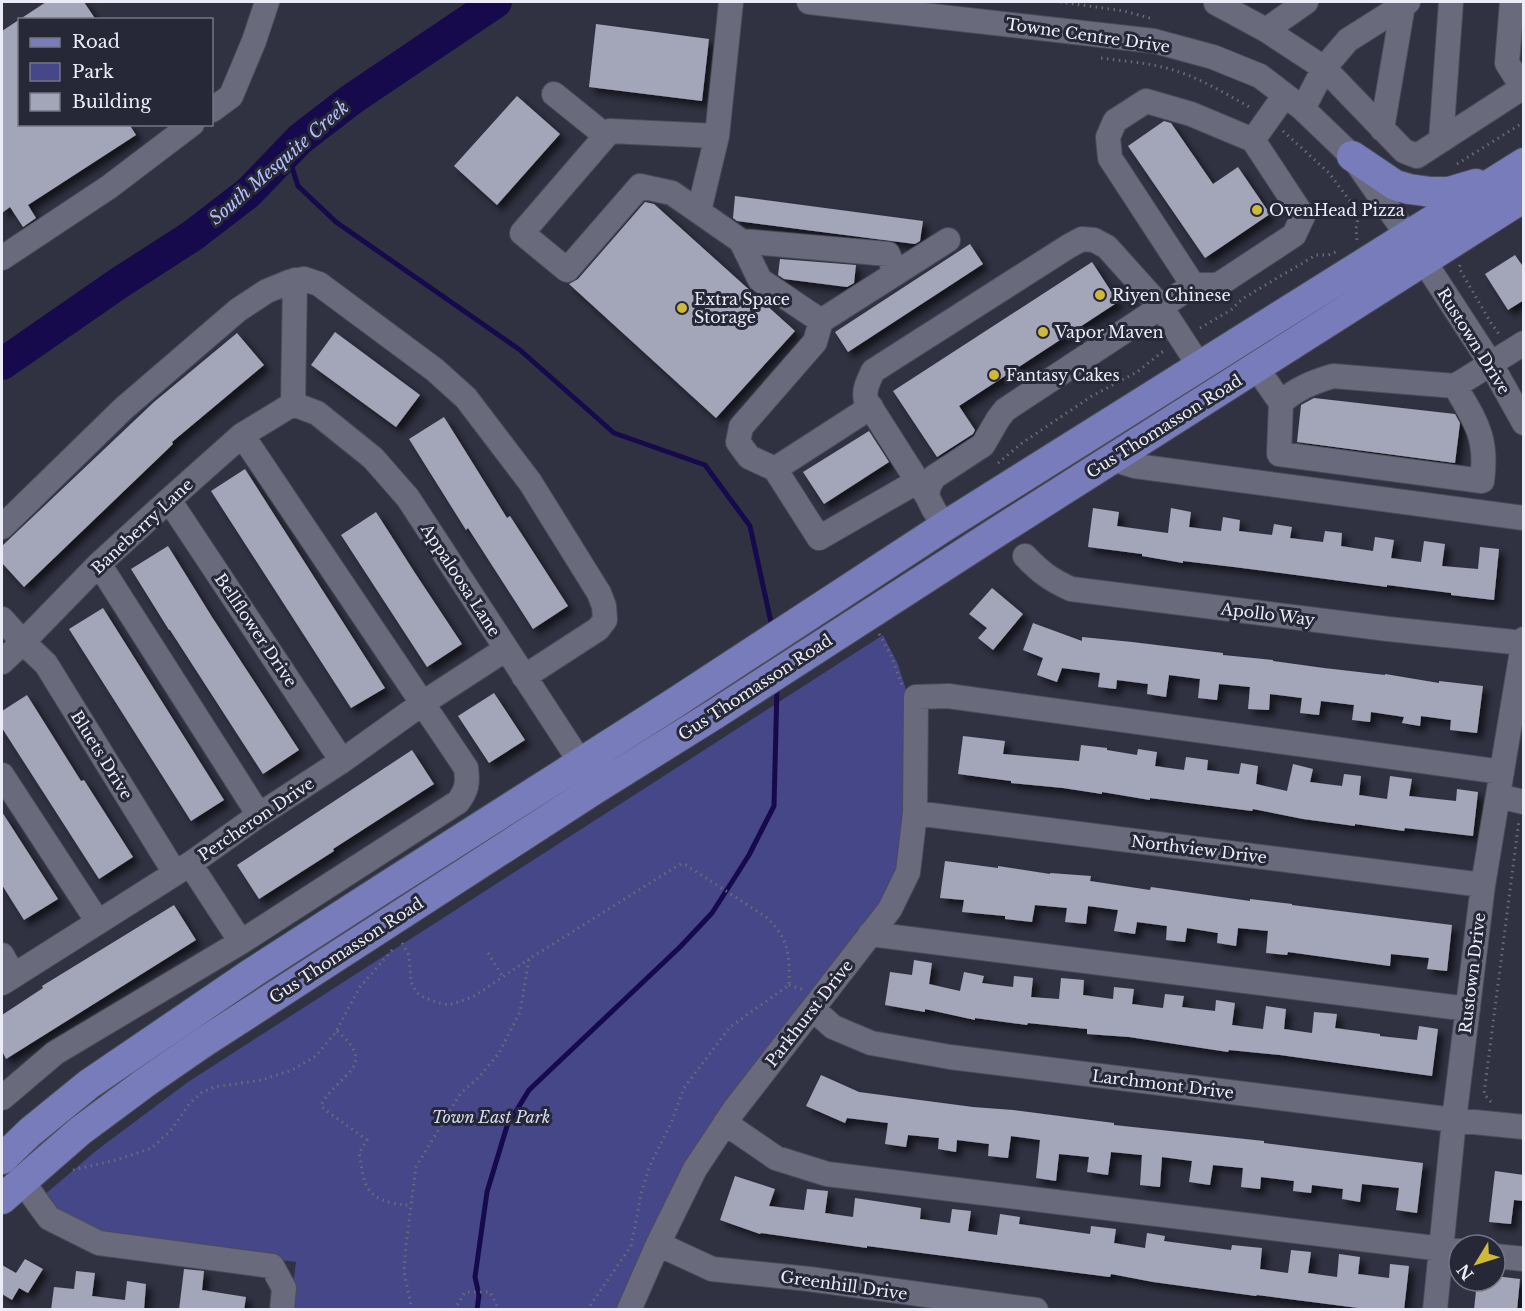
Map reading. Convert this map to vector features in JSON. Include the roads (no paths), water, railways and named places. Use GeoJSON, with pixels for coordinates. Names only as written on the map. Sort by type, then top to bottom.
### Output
{"type":"FeatureCollection","features":[{"type":"Feature","properties":{"kind":"main road"},"geometry":{"type":"LineString","coordinates":[[1352,156],[1395,185],[1431,192],[1449,192],[1513,169]]}},
{"type":"Feature","properties":{"kind":"main road","name":"Gus Thomasson Road"},"geometry":{"type":"LineString","coordinates":[[12,1190],[81,1131],[146,1082],[588,776],[718,675],[945,526],[1513,169]]}},
{"type":"Feature","properties":{"kind":"main road","name":"Gus Thomasson Road"},"geometry":{"type":"LineString","coordinates":[[2,1159],[30,1132],[89,1084],[160,1034],[377,892],[588,776],[715,714],[1423,260],[1521,204]]}},
{"type":"Feature","properties":{"kind":"main road"},"geometry":{"type":"LineString","coordinates":[[1094,432],[1112,459]]}},
{"type":"Feature","properties":{"kind":"street"},"geometry":{"type":"LineString","coordinates":[[213,109],[231,96],[254,41],[267,2]]}},
{"type":"Feature","properties":{"kind":"street"},"geometry":{"type":"LineString","coordinates":[[699,211],[717,136],[731,2]]}},
{"type":"Feature","properties":{"kind":"street","name":"Towne Centre Drive"},"geometry":{"type":"LineString","coordinates":[[808,2],[971,11],[1154,41],[1222,60],[1260,76],[1294,102],[1352,156],[1423,260]]}},
{"type":"Feature","properties":{"kind":"street"},"geometry":{"type":"LineString","coordinates":[[1217,2],[1266,30],[1324,68],[1404,151],[1417,156],[1523,89],[1507,63],[1512,2]]}},
{"type":"Feature","properties":{"kind":"street"},"geometry":{"type":"LineString","coordinates":[[1266,30],[1306,2]]}},
{"type":"Feature","properties":{"kind":"street"},"geometry":{"type":"LineString","coordinates":[[1441,140],[1451,2]]}},
{"type":"Feature","properties":{"kind":"street"},"geometry":{"type":"LineString","coordinates":[[1382,129],[1405,3]]}},
{"type":"Feature","properties":{"kind":"street"},"geometry":{"type":"LineString","coordinates":[[1253,140],[1294,102],[1348,40],[1405,3]]}},
{"type":"Feature","properties":{"kind":"street"},"geometry":{"type":"LineString","coordinates":[[554,94],[606,136]]}},
{"type":"Feature","properties":{"kind":"street"},"geometry":{"type":"LineString","coordinates":[[948,240],[821,321],[815,342],[741,427],[738,441],[749,457],[775,469],[819,538],[929,486],[934,477],[983,445],[1005,410],[1192,285],[1218,285],[1294,236],[1303,216],[1253,140],[1191,114],[1146,100],[1115,121],[1108,137],[1110,158],[1192,285]]}},
{"type":"Feature","properties":{"kind":"street"},"geometry":{"type":"LineString","coordinates":[[2,258],[109,187],[189,126]]}},
{"type":"Feature","properties":{"kind":"street"},"geometry":{"type":"LineString","coordinates":[[717,136],[610,131],[522,233],[567,270],[640,186],[672,193],[741,241],[760,280],[821,321]]}},
{"type":"Feature","properties":{"kind":"street"},"geometry":{"type":"LineString","coordinates":[[945,526],[864,396],[868,383],[873,372],[1069,246],[1082,239],[1094,240],[1107,247],[1161,307],[1200,367]]}},
{"type":"Feature","properties":{"kind":"street"},"geometry":{"type":"LineString","coordinates":[[741,241],[888,254],[895,273]]}},
{"type":"Feature","properties":{"kind":"street","name":"Rustown Drive"},"geometry":{"type":"LineString","coordinates":[[1423,260],[1491,364],[1524,423]]}},
{"type":"Feature","properties":{"kind":"street"},"geometry":{"type":"LineString","coordinates":[[2,527],[124,408],[238,310],[267,291],[295,280],[304,279],[319,284],[435,370],[466,398],[530,482],[599,592],[605,620],[598,629],[524,677]]}},
{"type":"Feature","properties":{"kind":"street"},"geometry":{"type":"LineString","coordinates":[[293,404],[295,280]]}},
{"type":"Feature","properties":{"kind":"street"},"geometry":{"type":"LineString","coordinates":[[1281,403],[1304,387],[1333,375],[1455,386],[1517,347]]}},
{"type":"Feature","properties":{"kind":"street"},"geometry":{"type":"LineString","coordinates":[[1256,367],[1281,403],[1279,454],[1482,481],[1484,464],[1478,425],[1455,386]]}},
{"type":"Feature","properties":{"kind":"street","name":"Baneberry Lane"},"geometry":{"type":"LineString","coordinates":[[2,662],[99,564],[242,435],[293,404]]}},
{"type":"Feature","properties":{"kind":"street","name":"Appaloosa Lane"},"geometry":{"type":"LineString","coordinates":[[293,404],[317,413],[373,458],[408,498],[588,776]]}},
{"type":"Feature","properties":{"kind":"street"},"geometry":{"type":"LineString","coordinates":[[775,469],[871,407]]}},
{"type":"Feature","properties":{"kind":"street"},"geometry":{"type":"LineString","coordinates":[[2,1098],[55,1053],[241,942],[458,802],[465,792],[466,768],[242,435]]}},
{"type":"Feature","properties":{"kind":"street"},"geometry":{"type":"LineString","coordinates":[[1112,459],[1135,465],[1524,518]]}},
{"type":"Feature","properties":{"kind":"street","name":"Bellflower Drive"},"geometry":{"type":"LineString","coordinates":[[169,500],[342,761]]}},
{"type":"Feature","properties":{"kind":"street","name":"Apollo Way"},"geometry":{"type":"LineString","coordinates":[[1025,556],[1052,580],[1071,590],[1388,629],[1523,641]]}},
{"type":"Feature","properties":{"kind":"street"},"geometry":{"type":"LineString","coordinates":[[99,564],[259,815]]}},
{"type":"Feature","properties":{"kind":"street","name":"Bluets Drive"},"geometry":{"type":"LineString","coordinates":[[2,620],[46,664],[182,869],[241,942]]}},
{"type":"Feature","properties":{"kind":"street","name":"Rustown Drive"},"geometry":{"type":"LineString","coordinates":[[1451,1233],[1454,1120],[1483,885],[1523,641]]}},
{"type":"Feature","properties":{"kind":"street","name":"Percheron Drive"},"geometry":{"type":"LineString","coordinates":[[5,971],[98,922],[182,869],[342,761],[423,703],[506,649]]}},
{"type":"Feature","properties":{"kind":"street","name":"Parkhurst Drive"},"geometry":{"type":"LineString","coordinates":[[629,1310],[695,1169],[734,1110],[890,909],[908,872],[915,813],[916,704],[948,696],[1502,772]]}},
{"type":"Feature","properties":{"kind":"street"},"geometry":{"type":"LineString","coordinates":[[2,775],[98,922]]}},
{"type":"Feature","properties":{"kind":"street"},"geometry":{"type":"LineString","coordinates":[[1498,796],[1521,810]]}},
{"type":"Feature","properties":{"kind":"street","name":"Northview Drive"},"geometry":{"type":"LineString","coordinates":[[915,813],[1483,885]]}},
{"type":"Feature","properties":{"kind":"street"},"geometry":{"type":"LineString","coordinates":[[870,934],[1468,1009]]}},
{"type":"Feature","properties":{"kind":"street","name":"Larchmont Drive"},"geometry":{"type":"LineString","coordinates":[[813,1009],[833,1028],[871,1043],[950,1057],[1524,1127]]}},
{"type":"Feature","properties":{"kind":"street"},"geometry":{"type":"LineString","coordinates":[[725,1123],[776,1158],[827,1174],[1447,1250]]}},
{"type":"Feature","properties":{"kind":"street"},"geometry":{"type":"LineString","coordinates":[[12,1190],[49,1218],[99,1243],[272,1266],[284,1288],[282,1310]]}},
{"type":"Feature","properties":{"kind":"street","name":"Greenhill Drive"},"geometry":{"type":"LineString","coordinates":[[658,1244],[712,1269],[809,1279],[1036,1310]]}},
{"type":"Feature","properties":{"kind":"street"},"geometry":{"type":"LineString","coordinates":[[1507,1257],[1524,1259]]}},
{"type":"Feature","properties":{"kind":"street","name":"Rustown Drive"},"geometry":{"type":"LineString","coordinates":[[1434,1310],[1447,1261]]}},
{"type":"Feature","properties":{"kind":"waterway","name":"South Mesquite Creek"},"geometry":{"type":"LineString","coordinates":[[2,364],[119,283],[192,236],[248,193],[300,139],[352,99],[496,2]]}},
{"type":"Feature","properties":{"kind":"waterway"},"geometry":{"type":"LineString","coordinates":[[300,139],[291,164],[298,186],[336,222],[520,350],[614,433],[705,465],[750,526],[772,627]]}},
{"type":"Feature","properties":{"kind":"waterway"},"geometry":{"type":"LineString","coordinates":[[477,1310],[479,1295],[475,1277],[487,1192],[507,1126],[529,1090],[680,947],[712,913],[749,855],[774,806],[777,687]]}},
{"type":"Feature","properties":{"kind":"place","name":"OvenHead Pizza"},"geometry":{"type":"Point","coordinates":[1257,210]}},
{"type":"Feature","properties":{"kind":"place","name":"Riyen Chinese"},"geometry":{"type":"Point","coordinates":[1100,295]}},
{"type":"Feature","properties":{"kind":"place","name":"Extra Space Storage"},"geometry":{"type":"Point","coordinates":[682,308]}},
{"type":"Feature","properties":{"kind":"place","name":"Vapor Maven"},"geometry":{"type":"Point","coordinates":[1043,332]}},
{"type":"Feature","properties":{"kind":"place","name":"Fantasy Cakes"},"geometry":{"type":"Point","coordinates":[994,375]}},
{"type":"Feature","properties":{"kind":"park label","name":"Town East Park"},"geometry":{"type":"Point","coordinates":[491,1117]}}]}
